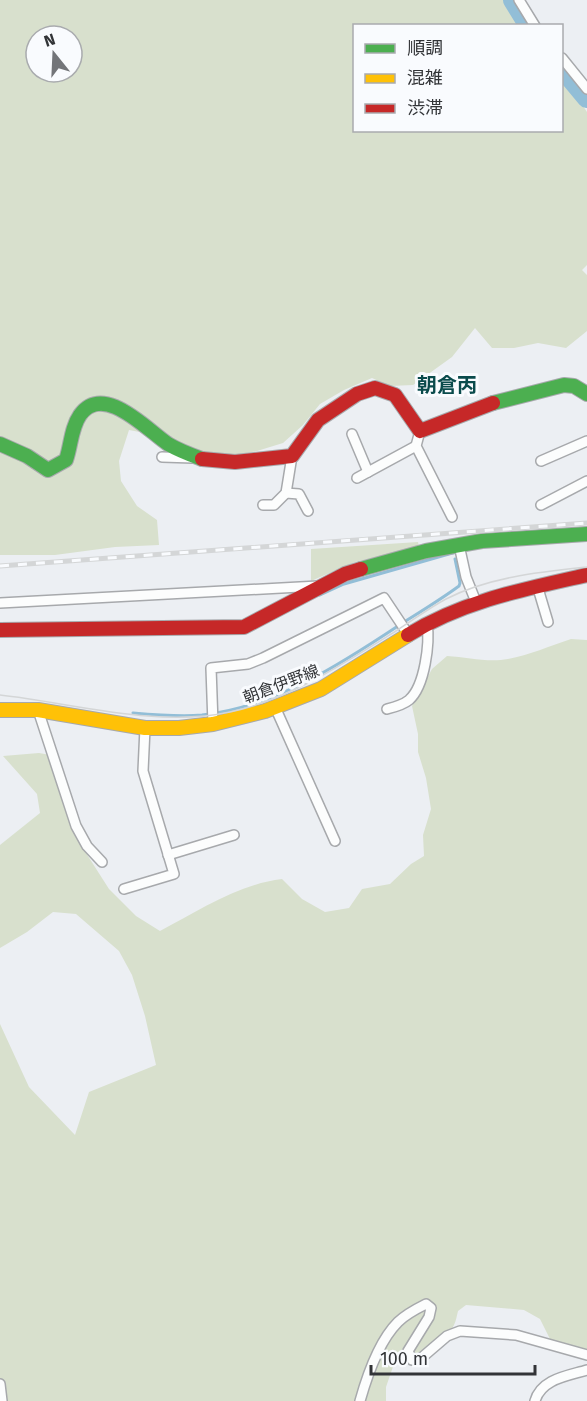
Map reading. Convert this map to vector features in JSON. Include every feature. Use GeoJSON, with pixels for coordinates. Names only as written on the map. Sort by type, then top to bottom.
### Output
{"type":"FeatureCollection","features":[{"type":"Feature","properties":{"kind":"street"},"geometry":{"type":"LineString","coordinates":[[519,0],[534,24]]}},
{"type":"Feature","properties":{"kind":"street"},"geometry":{"type":"LineString","coordinates":[[563,60],[587,89]]}},
{"type":"Feature","properties":{"kind":"street"},"geometry":{"type":"LineString","coordinates":[[420,431],[502,400],[564,385],[574,386],[587,394]]}},
{"type":"Feature","properties":{"kind":"street"},"geometry":{"type":"LineString","coordinates":[[263,505],[274,505],[286,493],[292,456],[318,420],[357,394],[375,388],[395,395],[420,431],[416,447],[452,517]]}},
{"type":"Feature","properties":{"kind":"street"},"geometry":{"type":"LineString","coordinates":[[0,444],[27,456],[48,470],[54,468],[66,460],[76,423],[82,412],[102,405],[125,411],[174,448],[201,458],[231,464],[292,456]]}},
{"type":"Feature","properties":{"kind":"street"},"geometry":{"type":"LineString","coordinates":[[352,434],[368,472]]}},
{"type":"Feature","properties":{"kind":"street"},"geometry":{"type":"LineString","coordinates":[[541,461],[587,441]]}},
{"type":"Feature","properties":{"kind":"street"},"geometry":{"type":"LineString","coordinates":[[357,478],[416,447]]}},
{"type":"Feature","properties":{"kind":"street"},"geometry":{"type":"LineString","coordinates":[[162,457],[201,458]]}},
{"type":"Feature","properties":{"kind":"street"},"geometry":{"type":"LineString","coordinates":[[541,505],[587,480]]}},
{"type":"Feature","properties":{"kind":"street"},"geometry":{"type":"LineString","coordinates":[[286,493],[299,494],[308,511]]}},
{"type":"Feature","properties":{"kind":"street"},"geometry":{"type":"LineString","coordinates":[[0,630],[244,627],[345,574],[426,551],[482,541],[587,534]]}},
{"type":"Feature","properties":{"kind":"street"},"geometry":{"type":"LineString","coordinates":[[459,545],[466,577],[476,602]]}},
{"type":"Feature","properties":{"kind":"street","name":"朝倉伊野線"},"geometry":{"type":"LineString","coordinates":[[0,710],[38,710],[144,728],[179,728],[213,724],[275,707],[321,688],[427,623],[476,602],[537,585],[587,575]]}},
{"type":"Feature","properties":{"kind":"street"},"geometry":{"type":"LineString","coordinates":[[537,585],[548,622]]}},
{"type":"Feature","properties":{"kind":"street"},"geometry":{"type":"LineString","coordinates":[[0,603],[319,586]]}},
{"type":"Feature","properties":{"kind":"street"},"geometry":{"type":"LineString","coordinates":[[213,724],[211,668],[248,664],[263,658],[384,598],[408,634]]}},
{"type":"Feature","properties":{"kind":"street"},"geometry":{"type":"LineString","coordinates":[[387,709],[407,702],[415,694],[426,656],[429,634],[427,623]]}},
{"type":"Feature","properties":{"kind":"street"},"geometry":{"type":"LineString","coordinates":[[275,707],[335,841]]}},
{"type":"Feature","properties":{"kind":"street"},"geometry":{"type":"LineString","coordinates":[[38,710],[76,826],[87,846],[102,862]]}},
{"type":"Feature","properties":{"kind":"street"},"geometry":{"type":"LineString","coordinates":[[124,890],[174,874],[143,771],[144,728]]}},
{"type":"Feature","properties":{"kind":"street"},"geometry":{"type":"LineString","coordinates":[[168,855],[234,835]]}},
{"type":"Feature","properties":{"kind":"street"},"geometry":{"type":"LineString","coordinates":[[360,1401],[367,1374],[388,1335],[411,1311],[426,1304],[431,1308],[429,1317],[408,1351],[412,1360],[419,1360],[447,1336],[460,1331],[516,1335],[587,1355]]}},
{"type":"Feature","properties":{"kind":"street"},"geometry":{"type":"LineString","coordinates":[[535,1401],[540,1388],[553,1380],[587,1370]]}},
{"type":"Feature","properties":{"kind":"street"},"geometry":{"type":"LineString","coordinates":[[0,1384],[2,1401]]}},
{"type":"Feature","properties":{"kind":"green space"},"geometry":{"type":"Polygon","coordinates":[[[0,0],[506,0],[526,24],[353,24],[353,132],[563,132],[563,76],[587,112],[587,265],[582,270],[587,275],[587,331],[566,348],[538,343],[514,348],[492,348],[475,328],[452,357],[413,385],[390,386],[372,378],[320,404],[303,425],[283,443],[257,451],[224,457],[160,436],[129,430],[119,461],[121,481],[137,506],[157,520],[159,545],[115,547],[55,555],[0,555],[0,0]]]}},
{"type":"Feature","properties":{"kind":"green space"},"geometry":{"type":"Polygon","coordinates":[[[418,542],[419,547],[355,562],[311,581],[311,549],[418,542]]]}},
{"type":"Feature","properties":{"kind":"green space"},"geometry":{"type":"Polygon","coordinates":[[[571,639],[587,640],[587,1351],[553,1345],[540,1319],[524,1310],[466,1305],[458,1311],[455,1323],[444,1338],[421,1352],[396,1358],[386,1387],[386,1401],[0,1401],[0,1024],[29,1087],[75,1135],[89,1092],[156,1065],[145,1016],[132,975],[119,951],[76,914],[53,912],[27,932],[0,948],[0,845],[40,813],[37,794],[3,756],[39,753],[56,756],[71,822],[79,842],[109,889],[136,916],[160,931],[235,892],[282,879],[302,899],[325,912],[349,908],[362,889],[390,884],[411,864],[424,856],[423,835],[431,809],[426,778],[418,752],[418,734],[412,706],[432,669],[447,656],[485,660],[508,659],[571,639]]]}},
{"type":"Feature","properties":{"kind":"waterway"},"geometry":{"type":"LineString","coordinates":[[513,0],[528,24]]}},
{"type":"Feature","properties":{"kind":"waterway"},"geometry":{"type":"LineString","coordinates":[[563,69],[587,98]]}},
{"type":"Feature","properties":{"kind":"waterway"},"geometry":{"type":"LineString","coordinates":[[320,595],[344,584],[456,552]]}},
{"type":"Feature","properties":{"kind":"waterway"},"geometry":{"type":"LineString","coordinates":[[133,713],[202,715],[255,703],[306,682],[355,654],[459,586],[455,559]]}},
{"type":"Feature","properties":{"kind":"tram line"},"geometry":{"type":"LineString","coordinates":[[0,695],[144,716],[202,716],[230,712],[274,698],[316,679],[440,603],[462,592],[480,585],[515,577],[587,567]]}},
{"type":"Feature","properties":{"kind":"railway"},"geometry":{"type":"LineString","coordinates":[[0,566],[587,523]]}},
{"type":"Feature","properties":{"kind":"traffic: fast"},"geometry":{"type":"LineString","coordinates":[[493,403],[564,385],[574,386],[587,394]]}},
{"type":"Feature","properties":{"kind":"traffic: fast"},"geometry":{"type":"LineString","coordinates":[[0,444],[27,456],[48,470],[66,460],[73,431],[80,415],[90,406],[101,404],[113,406],[125,412],[168,444],[202,459]]}},
{"type":"Feature","properties":{"kind":"traffic: fast"},"geometry":{"type":"LineString","coordinates":[[361,569],[426,551],[482,541],[587,534]]}},
{"type":"Feature","properties":{"kind":"traffic: slow"},"geometry":{"type":"LineString","coordinates":[[0,710],[38,710],[145,728],[179,728],[213,724],[265,711],[321,689],[408,635]]}},
{"type":"Feature","properties":{"kind":"traffic: jam"},"geometry":{"type":"LineString","coordinates":[[202,459],[235,462],[292,456],[318,420],[357,394],[375,388],[395,395],[420,431],[493,403]]}},
{"type":"Feature","properties":{"kind":"traffic: jam"},"geometry":{"type":"LineString","coordinates":[[0,630],[244,627],[345,574],[361,569]]}},
{"type":"Feature","properties":{"kind":"traffic: jam"},"geometry":{"type":"LineString","coordinates":[[408,635],[450,613],[472,605],[518,591],[587,575]]}},
{"type":"Feature","properties":{"kind":"district","name":"朝倉丙"},"geometry":{"type":"Point","coordinates":[447,385]}}]}
